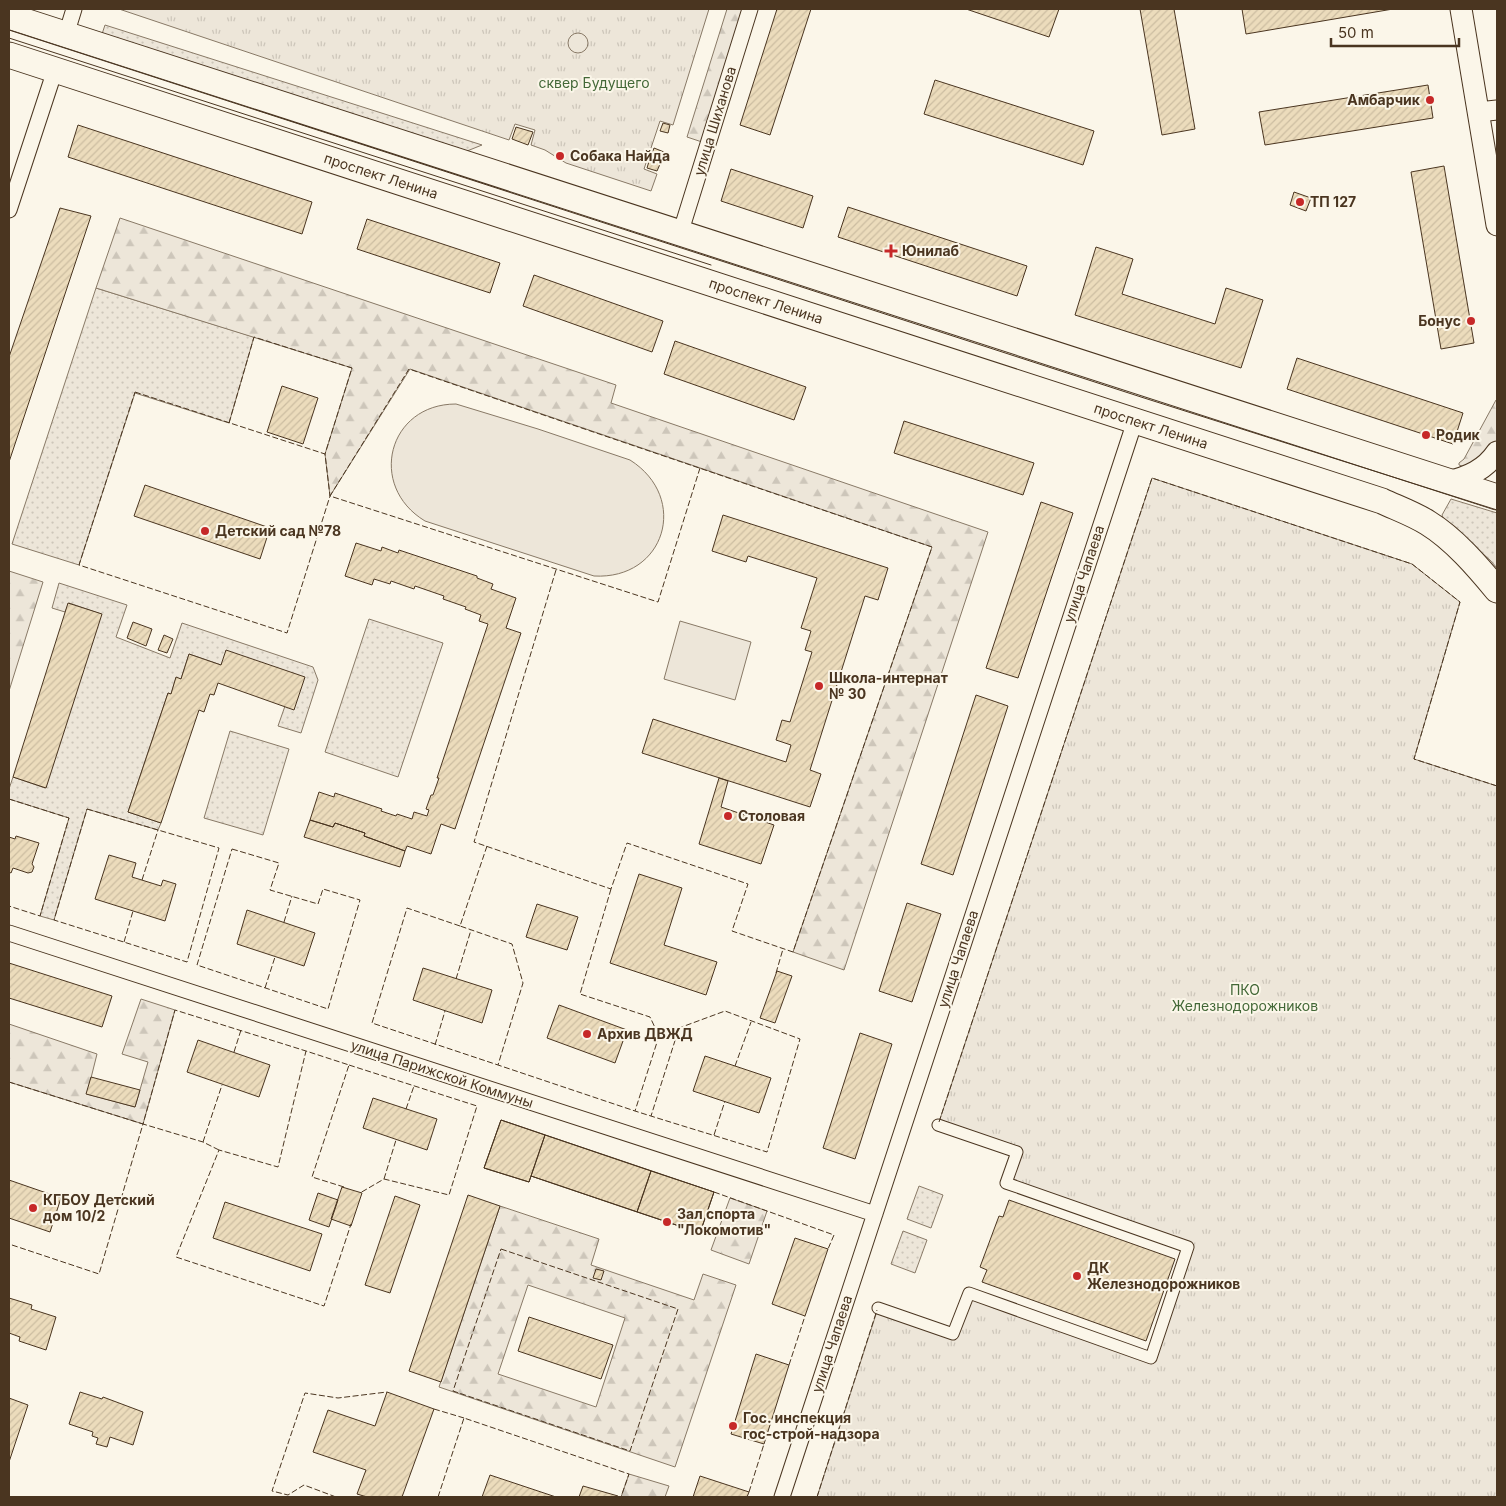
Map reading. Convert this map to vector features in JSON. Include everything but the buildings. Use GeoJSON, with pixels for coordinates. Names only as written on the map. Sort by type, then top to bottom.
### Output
{"type":"FeatureCollection","features":[{"type":"Feature","properties":{"kind":"highway"},"geometry":{"type":"LineString","coordinates":[[9,16],[1497,497]]}},
{"type":"Feature","properties":{"kind":"highway"},"geometry":{"type":"LineString","coordinates":[[55,70],[66,35]]}},
{"type":"Feature","properties":{"kind":"highway","name":"проспект Ленина"},"geometry":{"type":"LineString","coordinates":[[9,56],[1391,505],[1438,530],[1479,568],[1497,590]]}},
{"type":"Feature","properties":{"kind":"highway"},"geometry":{"type":"LineString","coordinates":[[361,170],[372,134]]}},
{"type":"Feature","properties":{"kind":"highway"},"geometry":{"type":"LineString","coordinates":[[1135,421],[1146,384]]}},
{"type":"Feature","properties":{"kind":"main road"},"geometry":{"type":"LineString","coordinates":[[1460,9],[1488,111],[1497,225]]}},
{"type":"Feature","properties":{"kind":"main road"},"geometry":{"type":"LineString","coordinates":[[1448,482],[1465,478],[1482,469],[1497,452]]}},
{"type":"Feature","properties":{"kind":"street"},"geometry":{"type":"LineString","coordinates":[[66,35],[74,9]]}},
{"type":"Feature","properties":{"kind":"street","name":"улица Шиханова"},"geometry":{"type":"LineString","coordinates":[[680,234],[750,9]]}},
{"type":"Feature","properties":{"kind":"street"},"geometry":{"type":"LineString","coordinates":[[9,210],[55,70]]}},
{"type":"Feature","properties":{"kind":"street","name":"улица Чапаева"},"geometry":{"type":"LineString","coordinates":[[782,1497],[1135,421]]}},
{"type":"Feature","properties":{"kind":"street","name":"улица Парижской Коммуны"},"geometry":{"type":"LineString","coordinates":[[9,933],[875,1214]]}},
{"type":"Feature","properties":{"kind":"street"},"geometry":{"type":"LineString","coordinates":[[878,1308],[953,1334],[969,1293],[1151,1358],[1188,1247],[1006,1183],[1017,1152],[938,1125]]}},
{"type":"Feature","properties":{"kind":"green space","name":"сквер Будущего"},"geometry":{"type":"Polygon","coordinates":[[[119,9],[709,9],[673,125],[660,121],[644,169],[657,174],[651,191],[566,163],[545,150],[531,145],[535,130],[515,124],[509,140],[119,9]]]}},
{"type":"Feature","properties":{"kind":"green space"},"geometry":{"type":"Polygon","coordinates":[[[727,9],[743,9],[702,142],[687,137],[727,9]]]}},
{"type":"Feature","properties":{"kind":"green space"},"geometry":{"type":"Polygon","coordinates":[[[105,25],[482,145],[467,151],[102,34],[105,25]]]}},
{"type":"Feature","properties":{"kind":"green space"},"geometry":{"type":"Polygon","coordinates":[[[578,33],[585,36],[588,43],[585,50],[578,53],[571,50],[568,43],[571,36],[578,33]]]}},
{"type":"Feature","properties":{"kind":"green space"},"geometry":{"type":"Polygon","coordinates":[[[120,218],[616,385],[611,403],[988,532],[844,970],[793,952],[932,547],[410,369],[330,496],[325,454],[352,368],[96,288],[120,218]]]}},
{"type":"Feature","properties":{"kind":"green space"},"geometry":{"type":"Polygon","coordinates":[[[96,288],[254,337],[229,423],[135,393],[79,565],[12,544],[96,288]]]}},
{"type":"Feature","properties":{"kind":"green space"},"geometry":{"type":"Polygon","coordinates":[[[1496,400],[1497,443],[1470,469],[1459,465],[1464,459],[1496,400]]]}},
{"type":"Feature","properties":{"kind":"green space"},"geometry":{"type":"Polygon","coordinates":[[[456,404],[630,460],[649,476],[660,495],[664,514],[661,534],[652,551],[638,565],[618,574],[594,576],[425,521],[407,506],[396,488],[391,469],[393,449],[401,432],[414,417],[433,408],[456,404]]]}},
{"type":"Feature","properties":{"kind":"green space","name":"ПКО Железнодорожников"},"geometry":{"type":"Polygon","coordinates":[[[1152,478],[1412,564],[1460,602],[1414,759],[1497,786],[1497,1497],[817,1497],[878,1308],[953,1334],[969,1293],[1151,1358],[1188,1248],[1006,1183],[1016,1152],[938,1125],[1152,478]]]}},
{"type":"Feature","properties":{"kind":"green space"},"geometry":{"type":"Polygon","coordinates":[[[1451,499],[1497,513],[1497,568],[1444,520],[1442,515],[1451,499]]]}},
{"type":"Feature","properties":{"kind":"green space"},"geometry":{"type":"Polygon","coordinates":[[[9,571],[43,582],[9,691],[9,571]]]}},
{"type":"Feature","properties":{"kind":"green space"},"geometry":{"type":"Polygon","coordinates":[[[59,583],[127,605],[116,637],[170,658],[182,623],[313,667],[318,680],[301,733],[278,726],[285,706],[221,665],[189,654],[181,679],[176,678],[171,694],[168,693],[128,812],[161,823],[158,830],[87,809],[54,920],[40,916],[69,818],[9,799],[9,789],[13,777],[45,788],[101,614],[69,603],[65,612],[52,608],[59,583]]]}},
{"type":"Feature","properties":{"kind":"green space"},"geometry":{"type":"Polygon","coordinates":[[[369,619],[443,643],[398,777],[325,752],[369,619]]]}},
{"type":"Feature","properties":{"kind":"green space"},"geometry":{"type":"Polygon","coordinates":[[[680,621],[751,642],[735,700],[664,679],[680,621]]]}},
{"type":"Feature","properties":{"kind":"green space"},"geometry":{"type":"Polygon","coordinates":[[[230,731],[289,749],[263,835],[204,818],[230,731]]]}},
{"type":"Feature","properties":{"kind":"green space"},"geometry":{"type":"Polygon","coordinates":[[[141,999],[175,1010],[143,1124],[9,1082],[9,1024],[97,1054],[87,1094],[135,1107],[148,1062],[122,1054],[141,999]]]}},
{"type":"Feature","properties":{"kind":"green space"},"geometry":{"type":"Polygon","coordinates":[[[919,1186],[943,1195],[931,1228],[907,1219],[919,1186]]]}},
{"type":"Feature","properties":{"kind":"green space"},"geometry":{"type":"Polygon","coordinates":[[[730,1198],[767,1211],[749,1264],[711,1250],[730,1198]]]}},
{"type":"Feature","properties":{"kind":"green space"},"geometry":{"type":"Polygon","coordinates":[[[500,1206],[599,1239],[591,1265],[694,1300],[703,1274],[736,1285],[675,1467],[439,1387],[500,1206]],[[528,1285],[498,1374],[596,1407],[625,1318],[528,1285]]]}},
{"type":"Feature","properties":{"kind":"green space"},"geometry":{"type":"Polygon","coordinates":[[[903,1231],[927,1240],[915,1273],[891,1264],[903,1231]]]}},
{"type":"Feature","properties":{"kind":"green space"},"geometry":{"type":"Polygon","coordinates":[[[629,1474],[669,1486],[665,1497],[621,1497],[629,1474]]]}},
{"type":"Feature","properties":{"kind":"tram line"},"geometry":{"type":"LineString","coordinates":[[9,30],[1141,397],[1497,510]]}},
{"type":"Feature","properties":{"kind":"tram line"},"geometry":{"type":"LineString","coordinates":[[9,38],[711,265]]}},
{"type":"Feature","properties":{"kind":"fence"},"geometry":{"type":"LineString","coordinates":[[229,423],[254,337],[352,368],[325,454]]}},
{"type":"Feature","properties":{"kind":"fence"},"geometry":{"type":"LineString","coordinates":[[556,570],[474,842],[611,889],[627,843],[748,884],[732,931],[793,952],[932,547],[736,481],[671,458],[409,369],[330,496],[658,602],[700,468]]}},
{"type":"Feature","properties":{"kind":"fence"},"geometry":{"type":"LineString","coordinates":[[135,392],[325,454],[330,496],[287,633],[79,565],[135,392]]}},
{"type":"Feature","properties":{"kind":"fence"},"geometry":{"type":"LineString","coordinates":[[939,1122],[1152,478],[1412,564],[1460,602],[1414,759],[1497,786]]}},
{"type":"Feature","properties":{"kind":"fence"},"geometry":{"type":"LineString","coordinates":[[9,799],[69,818],[40,916],[9,906]]}},
{"type":"Feature","properties":{"kind":"fence"},"geometry":{"type":"LineString","coordinates":[[87,809],[219,848],[187,962],[54,920],[87,809]]}},
{"type":"Feature","properties":{"kind":"fence"},"geometry":{"type":"LineString","coordinates":[[142,880],[158,830]]}},
{"type":"Feature","properties":{"kind":"fence"},"geometry":{"type":"LineString","coordinates":[[487,846],[460,926],[512,944],[523,983],[498,1065],[635,1111],[668,1121],[767,1152],[800,1039],[725,1011],[679,1028],[651,1116]]}},
{"type":"Feature","properties":{"kind":"fence"},"geometry":{"type":"LineString","coordinates":[[232,849],[279,863],[270,890],[318,904],[323,889],[360,900],[328,1009],[197,965],[232,849]]}},
{"type":"Feature","properties":{"kind":"fence"},"geometry":{"type":"LineString","coordinates":[[611,889],[580,994],[650,1017],[659,1036],[635,1111]]}},
{"type":"Feature","properties":{"kind":"fence"},"geometry":{"type":"LineString","coordinates":[[284,922],[292,896]]}},
{"type":"Feature","properties":{"kind":"fence"},"geometry":{"type":"LineString","coordinates":[[460,926],[407,908],[372,1023],[498,1065]]}},
{"type":"Feature","properties":{"kind":"fence"},"geometry":{"type":"LineString","coordinates":[[124,942],[133,911]]}},
{"type":"Feature","properties":{"kind":"fence"},"geometry":{"type":"LineString","coordinates":[[456,979],[471,930]]}},
{"type":"Feature","properties":{"kind":"fence"},"geometry":{"type":"LineString","coordinates":[[776,973],[783,949]]}},
{"type":"Feature","properties":{"kind":"fence"},"geometry":{"type":"LineString","coordinates":[[265,988],[275,957]]}},
{"type":"Feature","properties":{"kind":"fence"},"geometry":{"type":"LineString","coordinates":[[219,1150],[203,1142],[143,1124],[175,1010],[306,1051]]}},
{"type":"Feature","properties":{"kind":"fence"},"geometry":{"type":"LineString","coordinates":[[435,1045],[445,1011]]}},
{"type":"Feature","properties":{"kind":"fence"},"geometry":{"type":"LineString","coordinates":[[735,1066],[751,1022]]}},
{"type":"Feature","properties":{"kind":"fence"},"geometry":{"type":"LineString","coordinates":[[234,1052],[241,1030]]}},
{"type":"Feature","properties":{"kind":"fence"},"geometry":{"type":"LineString","coordinates":[[344,1187],[312,1177],[349,1065],[306,1051],[278,1167],[219,1150],[176,1257],[324,1306],[351,1224]]}},
{"type":"Feature","properties":{"kind":"fence"},"geometry":{"type":"LineString","coordinates":[[349,1065],[477,1106],[449,1195],[384,1179],[360,1193]]}},
{"type":"Feature","properties":{"kind":"fence"},"geometry":{"type":"LineString","coordinates":[[9,1082],[143,1124],[99,1274],[9,1244]]}},
{"type":"Feature","properties":{"kind":"fence"},"geometry":{"type":"LineString","coordinates":[[203,1142],[222,1085]]}},
{"type":"Feature","properties":{"kind":"fence"},"geometry":{"type":"LineString","coordinates":[[406,1109],[414,1086]]}},
{"type":"Feature","properties":{"kind":"fence"},"geometry":{"type":"LineString","coordinates":[[714,1135],[725,1101]]}},
{"type":"Feature","properties":{"kind":"fence"},"geometry":{"type":"LineString","coordinates":[[384,1179],[396,1140]]}},
{"type":"Feature","properties":{"kind":"fence"},"geometry":{"type":"LineString","coordinates":[[714,1192],[834,1235],[828,1249]]}},
{"type":"Feature","properties":{"kind":"fence"},"geometry":{"type":"LineString","coordinates":[[501,1249],[678,1309],[630,1451],[453,1391],[501,1249]]}},
{"type":"Feature","properties":{"kind":"fence"},"geometry":{"type":"LineString","coordinates":[[817,1497],[877,1310]]}},
{"type":"Feature","properties":{"kind":"fence"},"geometry":{"type":"LineString","coordinates":[[789,1365],[805,1316]]}},
{"type":"Feature","properties":{"kind":"fence"},"geometry":{"type":"LineString","coordinates":[[336,1497],[304,1485],[288,1495],[272,1491],[305,1393],[338,1398],[387,1392]]}},
{"type":"Feature","properties":{"kind":"fence"},"geometry":{"type":"LineString","coordinates":[[434,1409],[464,1418]]}},
{"type":"Feature","properties":{"kind":"fence"},"geometry":{"type":"LineString","coordinates":[[438,1497],[464,1418],[629,1474],[621,1497]]}},
{"type":"Feature","properties":{"kind":"fence"},"geometry":{"type":"LineString","coordinates":[[749,1492],[764,1444]]}},
{"type":"Feature","properties":{"kind":"place","name":"Амбарчик"},"geometry":{"type":"Point","coordinates":[1430,100]}},
{"type":"Feature","properties":{"kind":"place","name":"Собака Найда"},"geometry":{"type":"Point","coordinates":[560,156]}},
{"type":"Feature","properties":{"kind":"place","name":"ТП 127"},"geometry":{"type":"Point","coordinates":[1300,202]}},
{"type":"Feature","properties":{"kind":"place","name":"Юнилаб"},"geometry":{"type":"Point","coordinates":[891,251]}},
{"type":"Feature","properties":{"kind":"place","name":"Бонус"},"geometry":{"type":"Point","coordinates":[1471,321]}},
{"type":"Feature","properties":{"kind":"place","name":"Родик"},"geometry":{"type":"Point","coordinates":[1426,435]}},
{"type":"Feature","properties":{"kind":"place","name":"Детский сад №78"},"geometry":{"type":"Point","coordinates":[205,531]}},
{"type":"Feature","properties":{"kind":"place","name":"Школа-интернат № 30"},"geometry":{"type":"Point","coordinates":[819,686]}},
{"type":"Feature","properties":{"kind":"place","name":"Столовая"},"geometry":{"type":"Point","coordinates":[728,816]}},
{"type":"Feature","properties":{"kind":"place","name":"Архив ДВЖД"},"geometry":{"type":"Point","coordinates":[587,1034]}},
{"type":"Feature","properties":{"kind":"place","name":"КГБОУ Детский дом 10/2"},"geometry":{"type":"Point","coordinates":[33,1208]}},
{"type":"Feature","properties":{"kind":"place","name":"Зал спорта \"Локомотив\""},"geometry":{"type":"Point","coordinates":[667,1222]}},
{"type":"Feature","properties":{"kind":"place","name":"ДК Железнодорожников"},"geometry":{"type":"Point","coordinates":[1077,1276]}},
{"type":"Feature","properties":{"kind":"place","name":"Гос. инспекция гос-строй-надзора"},"geometry":{"type":"Point","coordinates":[733,1426]}}]}
